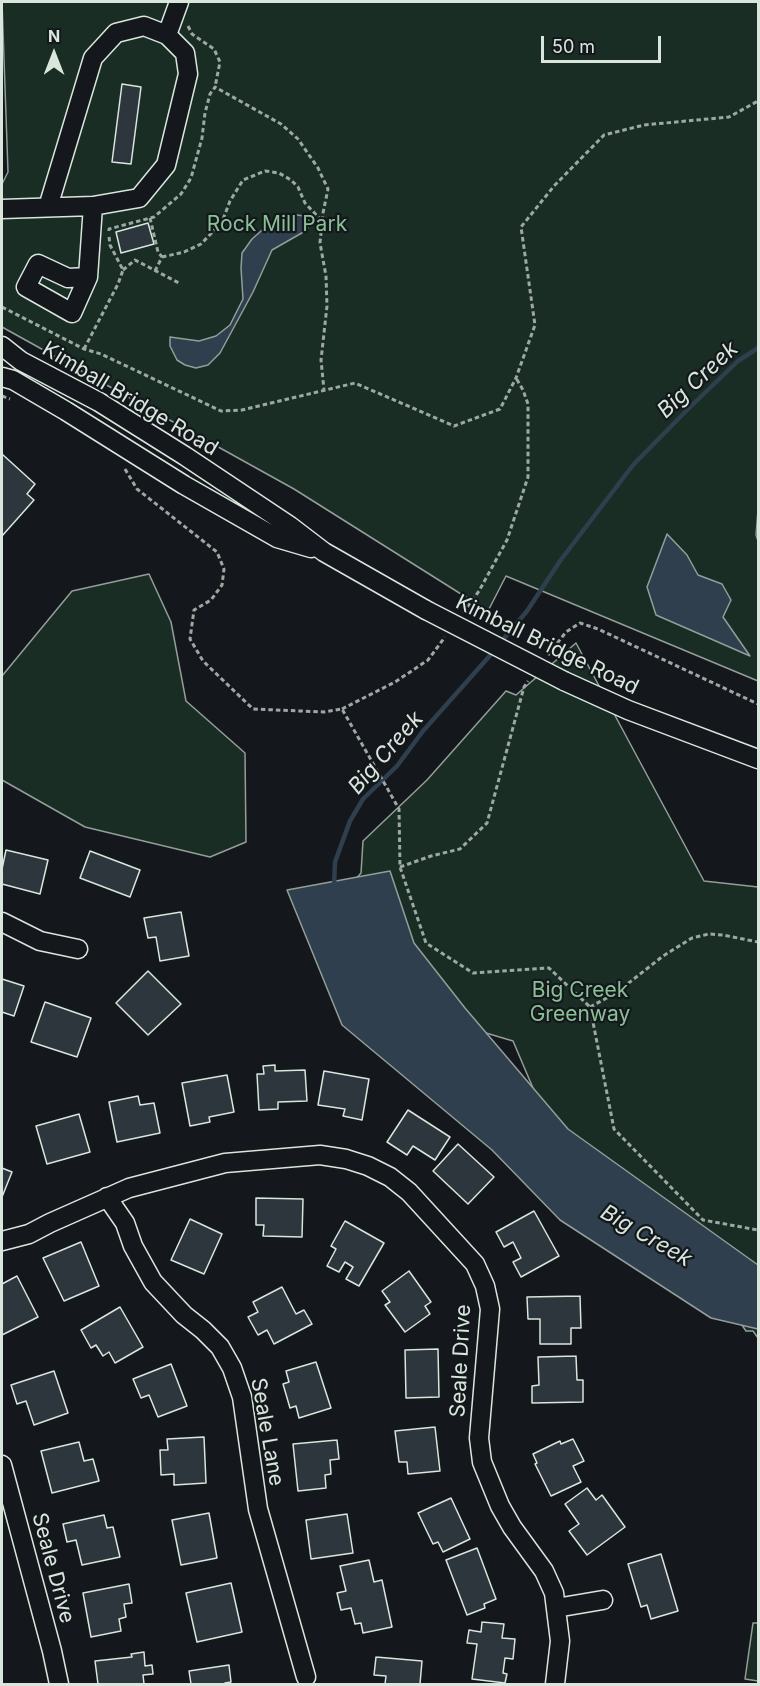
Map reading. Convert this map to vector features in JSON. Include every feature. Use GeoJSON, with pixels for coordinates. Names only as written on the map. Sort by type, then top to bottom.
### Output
{"type":"FeatureCollection","features":[{"type":"Feature","properties":{"kind":"street"},"geometry":{"type":"LineString","coordinates":[[167,35],[178,2]]}},
{"type":"Feature","properties":{"kind":"street"},"geometry":{"type":"LineString","coordinates":[[2,209],[93,206],[139,198],[166,165],[188,74],[185,53],[167,35],[144,26],[116,33],[93,58],[48,207]]}},
{"type":"Feature","properties":{"kind":"street"},"geometry":{"type":"LineString","coordinates":[[88,277],[93,206]]}},
{"type":"Feature","properties":{"kind":"street","name":"Kimball Bridge Road"},"geometry":{"type":"LineString","coordinates":[[2,346],[21,361],[99,402],[202,467],[290,526],[324,552],[426,610],[564,681],[628,710],[759,759]]}},
{"type":"Feature","properties":{"kind":"street","name":"Kimball Bridge Road"},"geometry":{"type":"LineString","coordinates":[[2,377],[13,380],[66,411],[277,538],[324,552]]}},
{"type":"Feature","properties":{"kind":"street"},"geometry":{"type":"LineString","coordinates":[[2,922],[40,941],[78,949]]}},
{"type":"Feature","properties":{"kind":"street","name":"Seale Drive"},"geometry":{"type":"LineString","coordinates":[[2,1241],[29,1234],[129,1188],[225,1163],[320,1155],[346,1159],[369,1166],[390,1177],[409,1192],[470,1258],[485,1286],[490,1309],[479,1438],[482,1462],[500,1506],[512,1527],[544,1571],[554,1593],[560,1641],[555,1684]]}},
{"type":"Feature","properties":{"kind":"street","name":"Seale Lane"},"geometry":{"type":"LineString","coordinates":[[107,1197],[125,1223],[133,1246],[153,1282],[184,1315],[212,1338],[232,1368],[242,1397],[258,1509],[306,1677]]}},
{"type":"Feature","properties":{"kind":"street","name":"Seale Drive"},"geometry":{"type":"LineString","coordinates":[[2,1464],[52,1651],[58,1684]]}},
{"type":"Feature","properties":{"kind":"street"},"geometry":{"type":"LineString","coordinates":[[556,1608],[603,1600]]}},
{"type":"Feature","properties":{"kind":"path"},"geometry":{"type":"LineString","coordinates":[[123,270],[110,245],[109,229],[150,218],[181,194],[191,178],[202,138],[204,113],[210,94],[215,87],[220,62],[214,49],[192,34],[184,20]]}},
{"type":"Feature","properties":{"kind":"path"},"geometry":{"type":"LineString","coordinates":[[215,87],[280,124],[298,139],[318,168],[328,189],[320,243],[326,276],[327,306],[321,360],[324,390]]}},
{"type":"Feature","properties":{"kind":"path"},"geometry":{"type":"LineString","coordinates":[[2,308],[84,349],[101,354],[221,411],[242,410],[355,383],[454,426],[500,409],[516,378],[535,325],[521,227],[554,186],[604,135],[644,125],[729,117],[759,101]]}},
{"type":"Feature","properties":{"kind":"path"},"geometry":{"type":"LineString","coordinates":[[162,257],[184,252],[201,244],[222,222],[230,201],[243,180],[265,171],[279,173],[291,180],[298,188],[305,203],[322,221]]}},
{"type":"Feature","properties":{"kind":"path"},"geometry":{"type":"LineString","coordinates":[[150,218],[158,252],[162,257]]}},
{"type":"Feature","properties":{"kind":"path"},"geometry":{"type":"LineString","coordinates":[[155,271],[162,257]]}},
{"type":"Feature","properties":{"kind":"path"},"geometry":{"type":"LineString","coordinates":[[84,349],[123,270],[135,260],[179,283]]}},
{"type":"Feature","properties":{"kind":"path"},"geometry":{"type":"LineString","coordinates":[[460,617],[479,591],[507,540],[528,477],[528,404],[516,378]]}},
{"type":"Feature","properties":{"kind":"path"},"geometry":{"type":"LineString","coordinates":[[2,396],[17,402]]}},
{"type":"Feature","properties":{"kind":"path"},"geometry":{"type":"LineString","coordinates":[[121,462],[137,489],[217,552],[224,569],[222,585],[211,600],[194,610],[190,639],[203,661],[253,709],[324,712],[342,709],[395,682],[428,660],[447,634]]}},
{"type":"Feature","properties":{"kind":"path"},"geometry":{"type":"LineString","coordinates":[[545,659],[566,632],[580,623],[598,629],[759,704]]}},
{"type":"Feature","properties":{"kind":"path"},"geometry":{"type":"LineString","coordinates":[[400,867],[460,849],[487,823],[524,687],[531,677]]}},
{"type":"Feature","properties":{"kind":"path"},"geometry":{"type":"LineString","coordinates":[[342,709],[399,808],[400,867],[426,943],[473,973],[549,968],[590,1007],[614,1129],[703,1220],[759,1230]]}},
{"type":"Feature","properties":{"kind":"path"},"geometry":{"type":"LineString","coordinates":[[590,1007],[616,993],[663,956],[692,938],[716,935],[759,942]]}},
{"type":"Feature","properties":{"kind":"green space","name":"Rock Mill Park"},"geometry":{"type":"Polygon","coordinates":[[[2,2],[758,2],[758,510],[756,535],[758,541],[758,681],[506,576],[488,611],[294,489],[2,327],[2,184],[8,172],[2,2]]]}},
{"type":"Feature","properties":{"kind":"green space"},"geometry":{"type":"Polygon","coordinates":[[[149,574],[171,622],[186,701],[245,753],[246,842],[210,857],[85,827],[2,780],[2,676],[72,591],[149,574]]]}},
{"type":"Feature","properties":{"kind":"green space","name":"Big Creek Greenway"},"geometry":{"type":"Polygon","coordinates":[[[576,643],[704,881],[758,887],[758,1338],[753,1331],[746,1331],[704,1270],[567,1168],[513,1041],[425,1015],[346,890],[361,873],[363,841],[427,780],[506,691],[516,695],[576,643]]]}},
{"type":"Feature","properties":{"kind":"green space"},"geometry":{"type":"Polygon","coordinates":[[[753,1623],[758,1623],[758,1681],[745,1679],[753,1623]]]}},
{"type":"Feature","properties":{"kind":"water"},"geometry":{"type":"Polygon","coordinates":[[[290,214],[304,216],[310,222],[307,230],[272,250],[253,292],[220,353],[208,365],[196,368],[177,360],[170,346],[170,337],[199,341],[216,336],[230,325],[243,299],[242,253],[252,239],[269,224],[290,214]]]}},
{"type":"Feature","properties":{"kind":"water"},"geometry":{"type":"Polygon","coordinates":[[[667,534],[687,555],[698,575],[722,584],[731,600],[723,617],[750,656],[656,615],[647,587],[667,534]]]}},
{"type":"Feature","properties":{"kind":"water"},"geometry":{"type":"Polygon","coordinates":[[[390,871],[414,943],[465,1008],[568,1129],[758,1265],[758,1329],[711,1318],[560,1220],[492,1150],[342,1025],[287,890],[390,871]]]}},
{"type":"Feature","properties":{"kind":"building"},"geometry":{"type":"Polygon","coordinates":[[[122,84],[141,87],[131,164],[112,162],[122,84]]]}},
{"type":"Feature","properties":{"kind":"building"},"geometry":{"type":"Polygon","coordinates":[[[148,223],[154,244],[121,253],[116,232],[148,223]]]}},
{"type":"Feature","properties":{"kind":"building"},"geometry":{"type":"Polygon","coordinates":[[[2,454],[35,484],[27,494],[34,500],[2,536],[2,454]]]}},
{"type":"Feature","properties":{"kind":"building"},"geometry":{"type":"Polygon","coordinates":[[[6,850],[48,860],[40,894],[2,884],[6,850]]]}},
{"type":"Feature","properties":{"kind":"building"},"geometry":{"type":"Polygon","coordinates":[[[90,851],[140,870],[130,897],[80,878],[90,851]]]}},
{"type":"Feature","properties":{"kind":"building"},"geometry":{"type":"Polygon","coordinates":[[[181,912],[189,956],[160,961],[156,937],[148,938],[144,918],[181,912]]]}},
{"type":"Feature","properties":{"kind":"building"},"geometry":{"type":"Polygon","coordinates":[[[148,971],[181,1004],[148,1035],[116,1003],[148,971]]]}},
{"type":"Feature","properties":{"kind":"building"},"geometry":{"type":"Polygon","coordinates":[[[2,979],[24,986],[14,1016],[2,1012],[2,979]]]}},
{"type":"Feature","properties":{"kind":"building"},"geometry":{"type":"Polygon","coordinates":[[[45,1002],[91,1018],[77,1057],[31,1042],[45,1002]]]}},
{"type":"Feature","properties":{"kind":"building"},"geometry":{"type":"Polygon","coordinates":[[[275,1065],[275,1071],[305,1070],[307,1101],[278,1102],[278,1109],[259,1110],[257,1074],[264,1074],[263,1066],[275,1065]]]}},
{"type":"Feature","properties":{"kind":"building"},"geometry":{"type":"Polygon","coordinates":[[[324,1071],[369,1079],[362,1120],[343,1116],[345,1109],[318,1105],[324,1071]]]}},
{"type":"Feature","properties":{"kind":"building"},"geometry":{"type":"Polygon","coordinates":[[[227,1075],[234,1112],[209,1117],[210,1122],[190,1126],[182,1083],[227,1075]]]}},
{"type":"Feature","properties":{"kind":"building"},"geometry":{"type":"Polygon","coordinates":[[[138,1096],[140,1105],[154,1103],[160,1133],[117,1142],[109,1102],[138,1096]]]}},
{"type":"Feature","properties":{"kind":"building"},"geometry":{"type":"Polygon","coordinates":[[[408,1110],[450,1137],[435,1160],[413,1146],[407,1155],[387,1142],[408,1110]]]}},
{"type":"Feature","properties":{"kind":"building"},"geometry":{"type":"Polygon","coordinates":[[[79,1114],[90,1152],[47,1164],[36,1126],[79,1114]]]}},
{"type":"Feature","properties":{"kind":"building"},"geometry":{"type":"Polygon","coordinates":[[[458,1144],[494,1177],[468,1204],[433,1171],[458,1144]]]}},
{"type":"Feature","properties":{"kind":"building"},"geometry":{"type":"Polygon","coordinates":[[[2,1168],[12,1172],[2,1197],[2,1168]]]}},
{"type":"Feature","properties":{"kind":"building"},"geometry":{"type":"Polygon","coordinates":[[[256,1198],[303,1199],[302,1237],[263,1236],[264,1225],[256,1225],[256,1198]]]}},
{"type":"Feature","properties":{"kind":"building"},"geometry":{"type":"Polygon","coordinates":[[[534,1211],[559,1256],[521,1277],[513,1262],[521,1258],[513,1242],[504,1247],[496,1232],[534,1211]]]}},
{"type":"Feature","properties":{"kind":"building"},"geometry":{"type":"Polygon","coordinates":[[[190,1219],[222,1234],[204,1274],[171,1260],[190,1219]]]}},
{"type":"Feature","properties":{"kind":"building"},"geometry":{"type":"Polygon","coordinates":[[[345,1221],[384,1243],[359,1286],[346,1279],[353,1267],[345,1262],[339,1272],[327,1266],[336,1249],[331,1246],[345,1221]]]}},
{"type":"Feature","properties":{"kind":"building"},"geometry":{"type":"Polygon","coordinates":[[[81,1242],[99,1286],[64,1301],[43,1258],[81,1242]]]}},
{"type":"Feature","properties":{"kind":"building"},"geometry":{"type":"Polygon","coordinates":[[[409,1271],[431,1302],[425,1306],[430,1314],[405,1332],[385,1305],[390,1302],[382,1291],[409,1271]]]}},
{"type":"Feature","properties":{"kind":"building"},"geometry":{"type":"Polygon","coordinates":[[[17,1276],[38,1317],[2,1335],[2,1284],[17,1276]]]}},
{"type":"Feature","properties":{"kind":"building"},"geometry":{"type":"Polygon","coordinates":[[[282,1287],[296,1314],[304,1310],[312,1324],[274,1344],[267,1330],[258,1335],[248,1317],[258,1312],[253,1302],[282,1287]]]}},
{"type":"Feature","properties":{"kind":"building"},"geometry":{"type":"Polygon","coordinates":[[[580,1296],[581,1328],[571,1328],[571,1344],[540,1344],[540,1319],[528,1319],[527,1297],[580,1296]]]}},
{"type":"Feature","properties":{"kind":"building"},"geometry":{"type":"Polygon","coordinates":[[[120,1307],[143,1347],[115,1363],[109,1352],[103,1356],[96,1345],[91,1348],[81,1330],[120,1307]]]}},
{"type":"Feature","properties":{"kind":"building"},"geometry":{"type":"Polygon","coordinates":[[[438,1349],[439,1397],[406,1398],[405,1350],[438,1349]]]}},
{"type":"Feature","properties":{"kind":"building"},"geometry":{"type":"Polygon","coordinates":[[[576,1356],[577,1380],[583,1380],[583,1402],[532,1403],[532,1386],[539,1385],[538,1357],[576,1356]]]}},
{"type":"Feature","properties":{"kind":"building"},"geometry":{"type":"Polygon","coordinates":[[[316,1362],[331,1408],[299,1418],[296,1406],[290,1408],[283,1384],[289,1382],[286,1371],[316,1362]]]}},
{"type":"Feature","properties":{"kind":"building"},"geometry":{"type":"Polygon","coordinates":[[[171,1364],[187,1406],[158,1417],[149,1395],[141,1398],[133,1379],[171,1364]]]}},
{"type":"Feature","properties":{"kind":"building"},"geometry":{"type":"Polygon","coordinates":[[[54,1371],[68,1413],[34,1425],[26,1401],[17,1404],[11,1385],[54,1371]]]}},
{"type":"Feature","properties":{"kind":"building"},"geometry":{"type":"Polygon","coordinates":[[[435,1427],[440,1471],[408,1474],[407,1462],[399,1462],[395,1431],[435,1427]]]}},
{"type":"Feature","properties":{"kind":"building"},"geometry":{"type":"Polygon","coordinates":[[[204,1437],[206,1483],[174,1485],[174,1474],[161,1475],[160,1450],[168,1450],[167,1439],[204,1437]]]}},
{"type":"Feature","properties":{"kind":"building"},"geometry":{"type":"Polygon","coordinates":[[[573,1439],[584,1461],[573,1466],[581,1482],[551,1496],[535,1464],[537,1463],[533,1454],[560,1441],[561,1444],[573,1439]]]}},
{"type":"Feature","properties":{"kind":"building"},"geometry":{"type":"Polygon","coordinates":[[[337,1440],[339,1459],[330,1460],[331,1474],[325,1475],[326,1488],[298,1491],[293,1444],[337,1440]]]}},
{"type":"Feature","properties":{"kind":"building"},"geometry":{"type":"Polygon","coordinates":[[[79,1442],[84,1461],[93,1459],[99,1481],[52,1493],[41,1451],[79,1442]]]}},
{"type":"Feature","properties":{"kind":"building"},"geometry":{"type":"Polygon","coordinates":[[[587,1488],[596,1500],[602,1495],[625,1527],[587,1555],[569,1531],[579,1524],[565,1504],[587,1488]]]}},
{"type":"Feature","properties":{"kind":"building"},"geometry":{"type":"Polygon","coordinates":[[[451,1498],[470,1539],[443,1552],[438,1542],[433,1544],[418,1513],[451,1498]]]}},
{"type":"Feature","properties":{"kind":"building"},"geometry":{"type":"Polygon","coordinates":[[[209,1513],[217,1558],[181,1565],[172,1520],[209,1513]]]}},
{"type":"Feature","properties":{"kind":"building"},"geometry":{"type":"Polygon","coordinates":[[[347,1514],[353,1553],[311,1559],[306,1520],[347,1514]]]}},
{"type":"Feature","properties":{"kind":"building"},"geometry":{"type":"Polygon","coordinates":[[[104,1515],[107,1528],[113,1527],[120,1557],[82,1565],[76,1540],[67,1542],[63,1524],[104,1515]]]}},
{"type":"Feature","properties":{"kind":"building"},"geometry":{"type":"Polygon","coordinates":[[[477,1548],[496,1599],[484,1604],[485,1608],[467,1615],[446,1560],[477,1548]]]}},
{"type":"Feature","properties":{"kind":"building"},"geometry":{"type":"Polygon","coordinates":[[[661,1554],[678,1611],[651,1619],[647,1605],[641,1607],[628,1564],[661,1554]]]}},
{"type":"Feature","properties":{"kind":"building"},"geometry":{"type":"Polygon","coordinates":[[[369,1560],[374,1582],[382,1580],[392,1627],[363,1633],[361,1623],[355,1624],[351,1608],[341,1610],[337,1593],[346,1591],[340,1566],[369,1560]]]}},
{"type":"Feature","properties":{"kind":"building"},"geometry":{"type":"Polygon","coordinates":[[[231,1583],[242,1632],[197,1642],[186,1593],[231,1583]]]}},
{"type":"Feature","properties":{"kind":"building"},"geometry":{"type":"Polygon","coordinates":[[[129,1584],[132,1603],[124,1604],[126,1617],[119,1619],[121,1631],[91,1637],[83,1593],[129,1584]]]}},
{"type":"Feature","properties":{"kind":"building"},"geometry":{"type":"Polygon","coordinates":[[[482,1622],[504,1624],[502,1638],[515,1639],[513,1659],[505,1658],[503,1673],[507,1674],[505,1683],[472,1679],[477,1644],[467,1643],[469,1630],[481,1632],[482,1622]]]}},
{"type":"Feature","properties":{"kind":"building"},"geometry":{"type":"Polygon","coordinates":[[[144,1652],[145,1666],[152,1665],[153,1674],[143,1675],[144,1684],[98,1684],[95,1661],[132,1657],[131,1654],[144,1652]]]}},
{"type":"Feature","properties":{"kind":"building"},"geometry":{"type":"Polygon","coordinates":[[[376,1657],[422,1661],[420,1684],[385,1684],[386,1676],[374,1675],[376,1657]]]}},
{"type":"Feature","properties":{"kind":"building"},"geometry":{"type":"Polygon","coordinates":[[[229,1665],[231,1682],[191,1684],[189,1671],[229,1665]]]}},
{"type":"Feature","properties":{"kind":"waterway","name":"Big Creek"},"geometry":{"type":"LineString","coordinates":[[501,642],[527,611],[560,561],[633,465],[738,361],[758,348]]}},
{"type":"Feature","properties":{"kind":"waterway","name":"Big Creek"},"geometry":{"type":"LineString","coordinates":[[334,886],[335,862],[350,821],[363,799],[397,766],[423,731],[494,651]]}}]}
